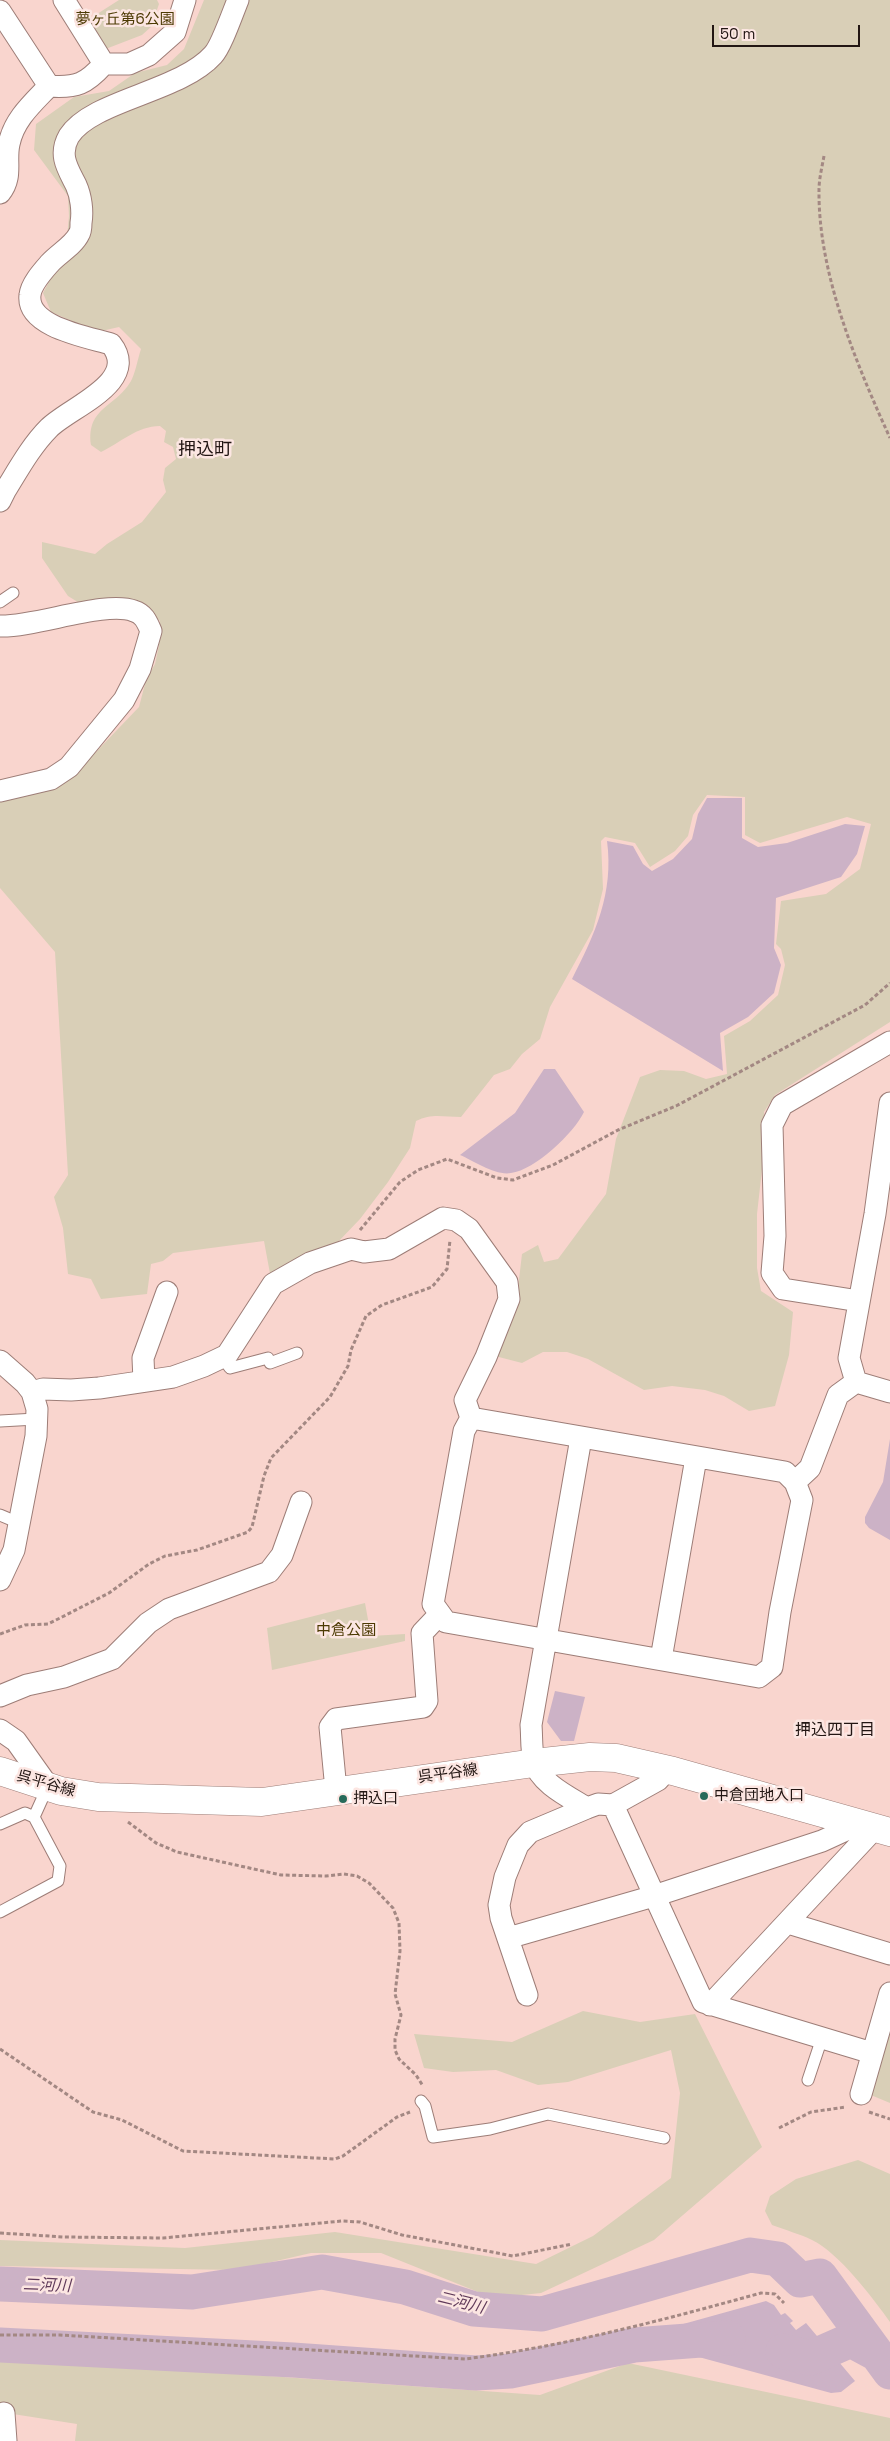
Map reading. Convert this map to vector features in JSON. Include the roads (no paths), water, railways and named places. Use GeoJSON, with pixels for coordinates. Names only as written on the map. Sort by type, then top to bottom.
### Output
{"type":"FeatureCollection","features":[{"type":"Feature","properties":{"kind":"main road","name":"呉平谷線"},"geometry":{"type":"LineString","coordinates":[[0,1771],[61,1791],[98,1797],[262,1802],[534,1762],[590,1757],[616,1758],[875,1828]]}},
{"type":"Feature","properties":{"kind":"street"},"geometry":{"type":"LineString","coordinates":[[64,0],[104,64]]}},
{"type":"Feature","properties":{"kind":"street"},"geometry":{"type":"LineString","coordinates":[[49,86],[69,87],[89,80],[104,64],[130,64],[149,55],[175,32],[185,0]]}},
{"type":"Feature","properties":{"kind":"street"},"geometry":{"type":"LineString","coordinates":[[0,502],[4,491],[47,429],[63,415],[109,384],[119,364],[117,351],[111,344],[40,320],[32,307],[30,295],[34,284],[50,263],[80,234],[82,212],[77,186],[69,175],[63,150],[70,136],[81,124],[102,111],[166,85],[202,65],[215,54],[238,0]]}},
{"type":"Feature","properties":{"kind":"street"},"geometry":{"type":"LineString","coordinates":[[0,11],[49,86]]}},
{"type":"Feature","properties":{"kind":"street"},"geometry":{"type":"LineString","coordinates":[[0,193],[7,184],[8,144],[18,120],[49,86]]}},
{"type":"Feature","properties":{"kind":"street"},"geometry":{"type":"LineString","coordinates":[[0,626],[26,625],[100,610],[120,608],[134,611],[145,617],[151,631],[140,669],[124,700],[69,767],[51,779],[0,791]]}},
{"type":"Feature","properties":{"kind":"street"},"geometry":{"type":"LineString","coordinates":[[859,1301],[783,1288],[772,1273],[775,1236],[772,1125],[782,1105],[890,1042]]}},
{"type":"Feature","properties":{"kind":"street"},"geometry":{"type":"LineString","coordinates":[[856,1382],[850,1358],[875,1214],[890,1103]]}},
{"type":"Feature","properties":{"kind":"street"},"geometry":{"type":"LineString","coordinates":[[32,1392],[43,1388],[71,1390],[99,1388],[173,1377],[222,1357],[226,1355],[237,1340],[273,1284],[310,1263],[350,1249],[364,1252],[389,1249],[443,1218],[452,1220],[469,1229],[508,1282],[509,1299],[486,1357],[465,1400],[471,1418],[464,1432],[433,1604],[440,1614],[446,1622],[759,1677],[772,1667],[780,1612],[802,1500],[795,1482],[785,1472],[471,1418]]}},
{"type":"Feature","properties":{"kind":"street"},"geometry":{"type":"LineString","coordinates":[[144,1381],[143,1358],[167,1292]]}},
{"type":"Feature","properties":{"kind":"street"},"geometry":{"type":"LineString","coordinates":[[0,1361],[25,1383],[32,1392],[37,1409],[36,1436],[20,1523],[14,1550],[0,1580]]}},
{"type":"Feature","properties":{"kind":"street"},"geometry":{"type":"LineString","coordinates":[[856,1382],[890,1392]]}},
{"type":"Feature","properties":{"kind":"street"},"geometry":{"type":"LineString","coordinates":[[795,1482],[810,1468],[838,1395],[856,1382]]}},
{"type":"Feature","properties":{"kind":"street"},"geometry":{"type":"LineString","coordinates":[[581,1438],[531,1725],[534,1762],[542,1777],[565,1795],[587,1808]]}},
{"type":"Feature","properties":{"kind":"street"},"geometry":{"type":"LineString","coordinates":[[661,1659],[696,1458]]}},
{"type":"Feature","properties":{"kind":"street"},"geometry":{"type":"LineString","coordinates":[[0,1696],[27,1685],[64,1677],[112,1659],[148,1623],[169,1609],[269,1572],[282,1555],[301,1502]]}},
{"type":"Feature","properties":{"kind":"street"},"geometry":{"type":"LineString","coordinates":[[336,1790],[330,1727],[336,1719],[423,1707],[427,1701],[422,1633],[440,1614]]}},
{"type":"Feature","properties":{"kind":"street"},"geometry":{"type":"LineString","coordinates":[[0,1730],[16,1741],[48,1786]]}},
{"type":"Feature","properties":{"kind":"street"},"geometry":{"type":"LineString","coordinates":[[527,1995],[501,1918],[500,1905],[505,1877],[518,1845],[530,1832],[587,1808],[598,1804],[613,1805],[658,1780],[666,1770]]}},
{"type":"Feature","properties":{"kind":"street"},"geometry":{"type":"LineString","coordinates":[[613,1805],[703,2002],[872,2054]]}},
{"type":"Feature","properties":{"kind":"street"},"geometry":{"type":"LineString","coordinates":[[508,1938],[654,1896],[822,1841],[875,1828]]}},
{"type":"Feature","properties":{"kind":"street"},"geometry":{"type":"LineString","coordinates":[[710,2004],[788,1923],[875,1828]]}},
{"type":"Feature","properties":{"kind":"street"},"geometry":{"type":"LineString","coordinates":[[788,1923],[890,1954]]}},
{"type":"Feature","properties":{"kind":"street"},"geometry":{"type":"LineString","coordinates":[[858,2103],[890,1993]]}},
{"type":"Feature","properties":{"kind":"street"},"geometry":{"type":"LineString","coordinates":[[4,2412],[6,2441]]}},
{"type":"Feature","properties":{"kind":"lane"},"geometry":{"type":"LineString","coordinates":[[0,602],[13,594]]}},
{"type":"Feature","properties":{"kind":"lane"},"geometry":{"type":"LineString","coordinates":[[222,1357],[230,1368],[268,1358],[270,1362],[297,1353]]}},
{"type":"Feature","properties":{"kind":"lane"},"geometry":{"type":"LineString","coordinates":[[0,1422],[36,1419]]}},
{"type":"Feature","properties":{"kind":"lane"},"geometry":{"type":"LineString","coordinates":[[0,1515],[20,1523]]}},
{"type":"Feature","properties":{"kind":"lane"},"geometry":{"type":"LineString","coordinates":[[34,1818],[48,1786]]}},
{"type":"Feature","properties":{"kind":"lane"},"geometry":{"type":"LineString","coordinates":[[0,1824],[25,1813],[34,1818],[60,1866],[58,1881],[0,1912]]}},
{"type":"Feature","properties":{"kind":"lane"},"geometry":{"type":"LineString","coordinates":[[808,2080],[822,2038]]}},
{"type":"Feature","properties":{"kind":"lane"},"geometry":{"type":"LineString","coordinates":[[421,2101],[425,2106],[433,2137],[490,2129],[548,2114],[664,2138]]}},
{"type":"Feature","properties":{"kind":"waterway","name":"二河川"},"geometry":{"type":"LineString","coordinates":[[0,2284],[192,2292],[322,2272],[405,2287],[474,2309],[542,2314],[750,2255],[778,2259],[800,2280],[820,2276],[890,2372]]}},
{"type":"Feature","properties":{"kind":"waterway"},"geometry":{"type":"LineString","coordinates":[[0,2345],[293,2360],[476,2373],[510,2371],[634,2345],[728,2338]]}},
{"type":"Feature","properties":{"kind":"waterway"},"geometry":{"type":"LineString","coordinates":[[783,2351],[810,2358],[851,2340],[877,2354]]}},
{"type":"Feature","properties":{"kind":"place","name":"中倉団地入口"},"geometry":{"type":"Point","coordinates":[704,1796]}},
{"type":"Feature","properties":{"kind":"place","name":"押込口"},"geometry":{"type":"Point","coordinates":[343,1799]}},
{"type":"Feature","properties":{"kind":"district","name":"押込町"},"geometry":{"type":"Point","coordinates":[205,450]}},
{"type":"Feature","properties":{"kind":"district","name":"押込四丁目"},"geometry":{"type":"Point","coordinates":[835,1731]}},
{"type":"Feature","properties":{"kind":"park label","name":"夢ヶ丘第6公園"},"geometry":{"type":"Point","coordinates":[125,20]}},
{"type":"Feature","properties":{"kind":"park label","name":"中倉公園"},"geometry":{"type":"Point","coordinates":[346,1631]}}]}
